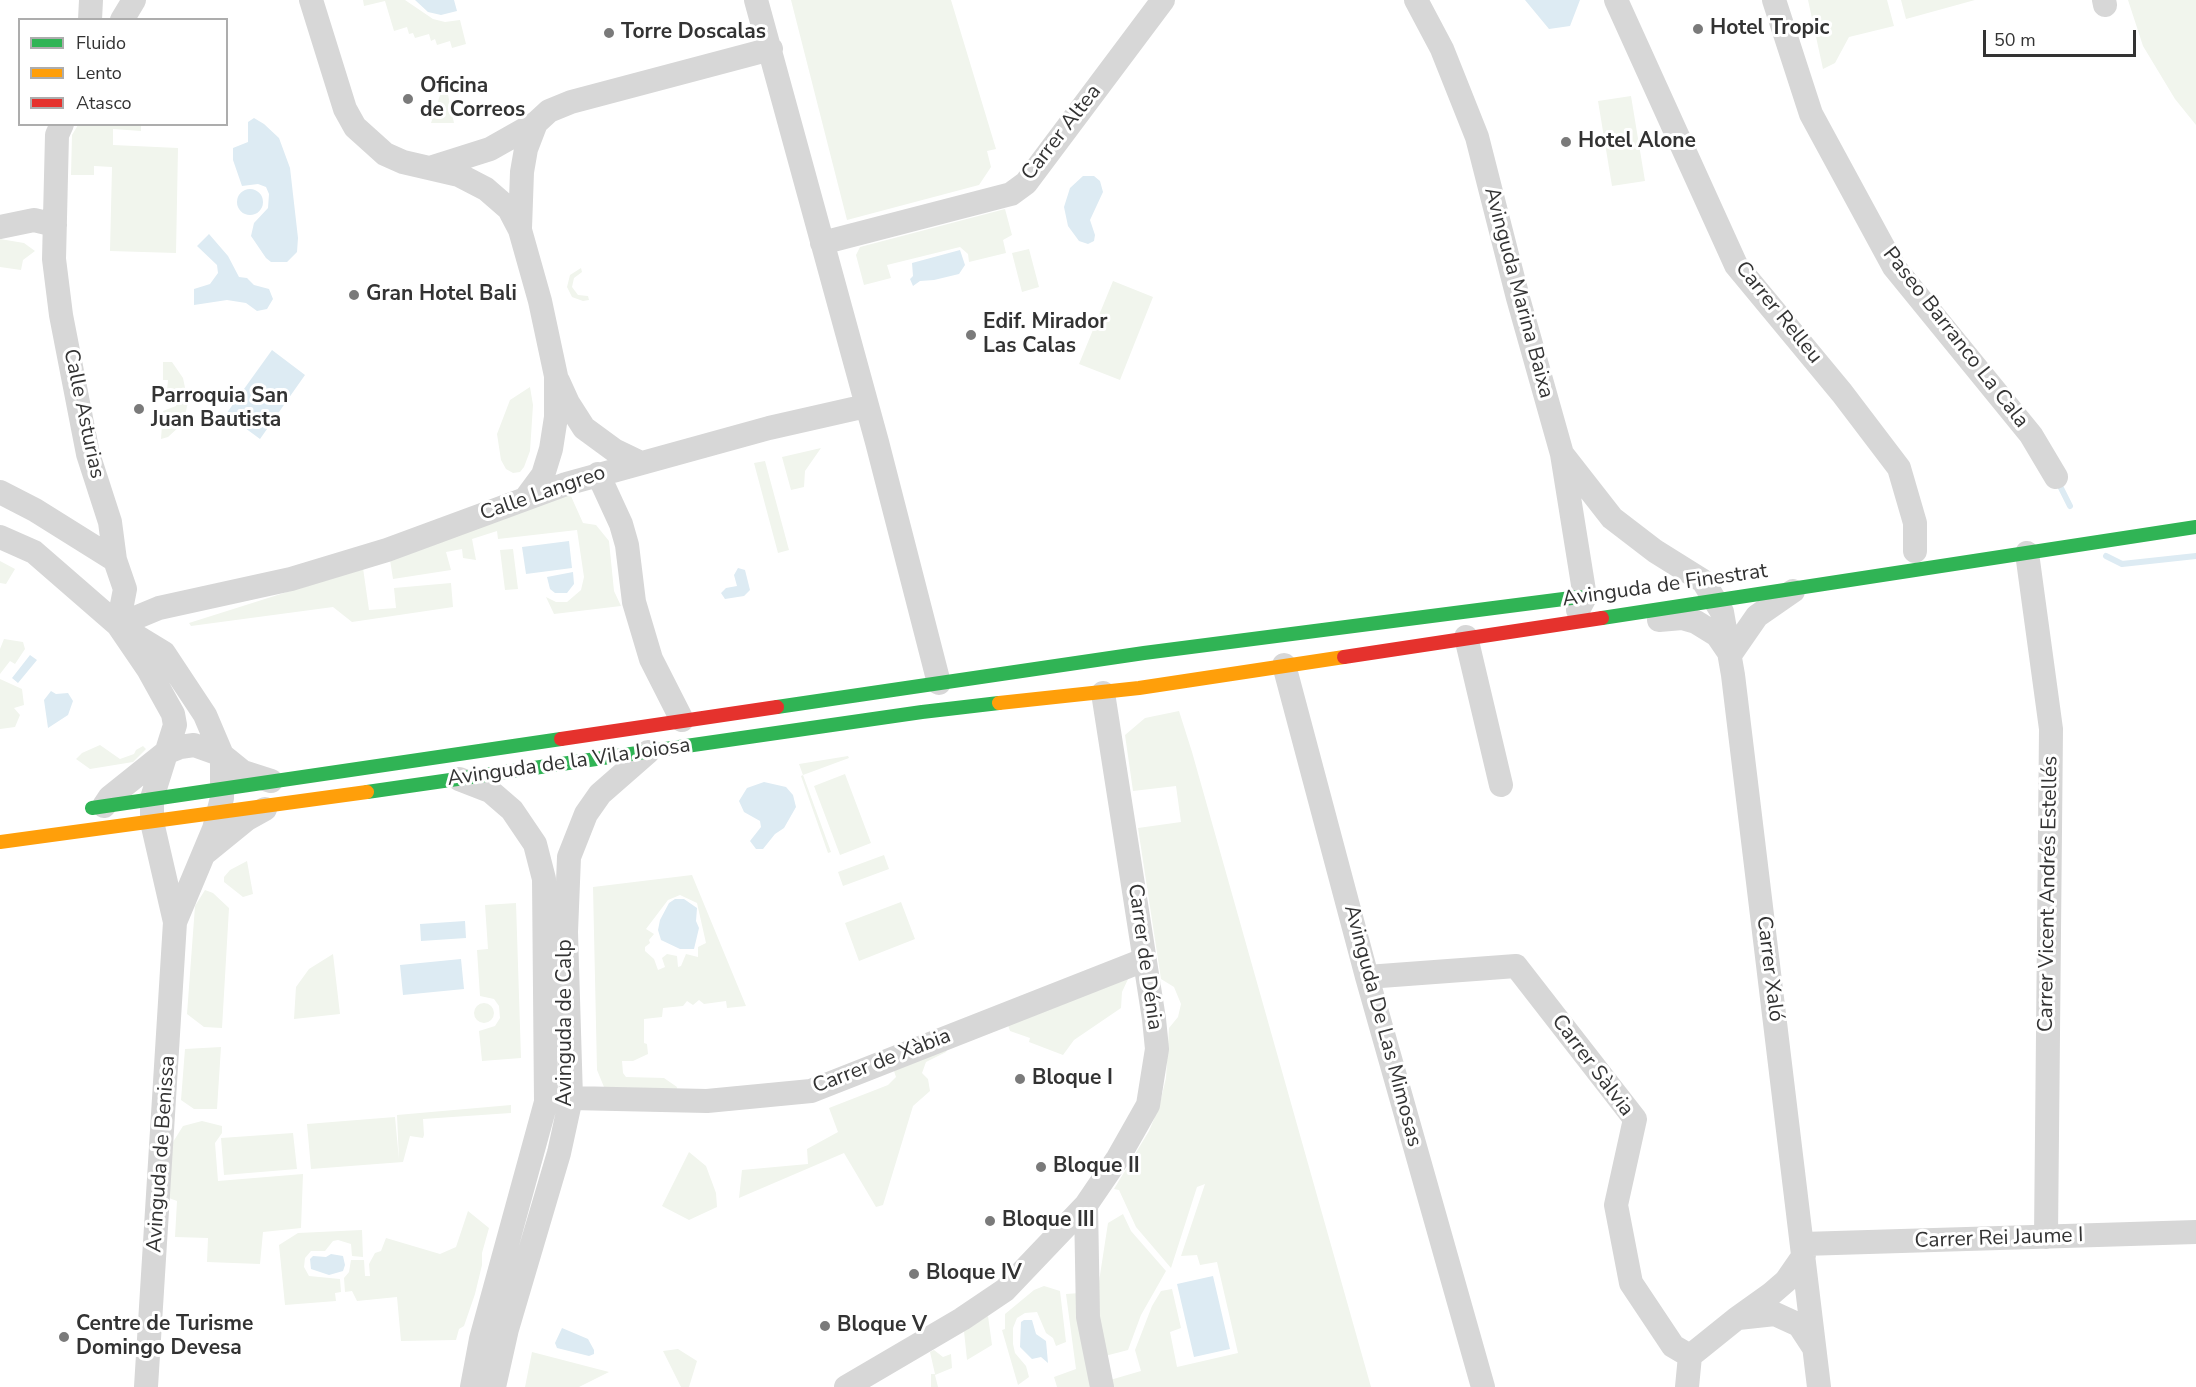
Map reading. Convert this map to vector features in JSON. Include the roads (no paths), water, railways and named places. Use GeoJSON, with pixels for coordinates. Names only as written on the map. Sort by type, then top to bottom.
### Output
{"type":"FeatureCollection","features":[{"type":"Feature","properties":{"kind":"main road","name":"Avinguda de Finestrat"},"geometry":{"type":"LineString","coordinates":[[1680,584],[1799,588],[2196,527]]}},
{"type":"Feature","properties":{"kind":"main road","name":"Avinguda de Finestrat"},"geometry":{"type":"LineString","coordinates":[[1139,688],[1622,614],[1718,584]]}},
{"type":"Feature","properties":{"kind":"main road","name":"Avinguda de Finestrat"},"geometry":{"type":"LineString","coordinates":[[1139,654],[1591,596]]}},
{"type":"Feature","properties":{"kind":"main road","name":"Avinguda de la Vila Joiosa"},"geometry":{"type":"LineString","coordinates":[[92,815],[152,822],[219,813],[277,793],[682,720],[940,688],[1139,654]]}},
{"type":"Feature","properties":{"kind":"main road"},"geometry":{"type":"LineString","coordinates":[[922,712],[934,706],[940,688],[953,701],[973,706]]}},
{"type":"Feature","properties":{"kind":"main road","name":"Avinguda de la Vila Joiosa"},"geometry":{"type":"LineString","coordinates":[[0,842],[152,798],[223,789],[277,793],[456,778],[922,712],[1139,688]]}},
{"type":"Feature","properties":{"kind":"street"},"geometry":{"type":"LineString","coordinates":[[90,18],[91,0]]}},
{"type":"Feature","properties":{"kind":"street"},"geometry":{"type":"LineString","coordinates":[[123,18],[134,0]]}},
{"type":"Feature","properties":{"kind":"street"},"geometry":{"type":"LineString","coordinates":[[311,0],[345,109],[355,127],[385,154],[427,169],[459,175],[486,189],[509,209],[520,230],[540,301],[556,376],[568,403],[584,428],[614,450],[641,463]]}},
{"type":"Feature","properties":{"kind":"street"},"geometry":{"type":"LineString","coordinates":[[756,0],[771,49],[940,688]]}},
{"type":"Feature","properties":{"kind":"street","name":"Carrer Altea"},"geometry":{"type":"LineString","coordinates":[[822,243],[1011,194],[1026,183],[1162,0]]}},
{"type":"Feature","properties":{"kind":"street","name":"Avinguda Marina Baixa"},"geometry":{"type":"LineString","coordinates":[[1416,0],[1442,49],[1477,137],[1518,298],[1562,454],[1591,596]]}},
{"type":"Feature","properties":{"kind":"street","name":"Carrer Relleu"},"geometry":{"type":"LineString","coordinates":[[1616,0],[1736,265],[1842,393],[1899,468],[1915,523],[1916,551]]}},
{"type":"Feature","properties":{"kind":"street","name":"Paseo Barranco La Cala"},"geometry":{"type":"LineString","coordinates":[[1773,0],[1811,114],[1894,267],[2031,435],[2056,477]]}},
{"type":"Feature","properties":{"kind":"street"},"geometry":{"type":"LineString","coordinates":[[427,169],[490,149],[536,123],[549,111],[571,102],[771,49]]}},
{"type":"Feature","properties":{"kind":"street"},"geometry":{"type":"LineString","coordinates":[[520,230],[522,172],[526,149],[536,123]]}},
{"type":"Feature","properties":{"kind":"street","name":"Calle Asturias"},"geometry":{"type":"LineString","coordinates":[[61,126],[57,135],[54,259],[61,315],[88,454],[110,522],[115,560],[125,589],[118,625]]}},
{"type":"Feature","properties":{"kind":"street"},"geometry":{"type":"LineString","coordinates":[[0,227],[34,220],[55,225]]}},
{"type":"Feature","properties":{"kind":"street"},"geometry":{"type":"LineString","coordinates":[[526,498],[543,475],[551,449],[556,417],[556,376]]}},
{"type":"Feature","properties":{"kind":"street","name":"Calle Langreo"},"geometry":{"type":"LineString","coordinates":[[118,625],[159,608],[224,595],[387,550],[526,498],[598,474],[769,428],[866,406]]}},
{"type":"Feature","properties":{"kind":"street"},"geometry":{"type":"LineString","coordinates":[[1562,454],[1612,518],[1655,551],[1718,584]]}},
{"type":"Feature","properties":{"kind":"street"},"geometry":{"type":"LineString","coordinates":[[598,474],[621,524],[627,545],[634,602],[651,659],[682,720]]}},
{"type":"Feature","properties":{"kind":"street"},"geometry":{"type":"LineString","coordinates":[[0,492],[35,510],[115,560]]}},
{"type":"Feature","properties":{"kind":"street"},"geometry":{"type":"LineString","coordinates":[[0,537],[34,552],[118,625]]}},
{"type":"Feature","properties":{"kind":"street","name":"Carrer Vicent Andrés Estellés"},"geometry":{"type":"LineString","coordinates":[[2027,553],[2050,729],[2046,1237]]}},
{"type":"Feature","properties":{"kind":"street","name":"Carrer Xaló"},"geometry":{"type":"LineString","coordinates":[[1718,584],[1723,645],[1821,1385]]}},
{"type":"Feature","properties":{"kind":"street"},"geometry":{"type":"LineString","coordinates":[[1555,624],[1582,627],[1682,618],[1696,622],[1723,645],[1782,597],[1799,588]]}},
{"type":"Feature","properties":{"kind":"street","name":"Avinguda de Finestrat"},"geometry":{"type":"LineString","coordinates":[[1591,596],[1590,604],[1622,614]]}},
{"type":"Feature","properties":{"kind":"street","name":"Avinguda de Finestrat"},"geometry":{"type":"LineString","coordinates":[[1555,624],[1581,608],[1591,596]]}},
{"type":"Feature","properties":{"kind":"street","name":"Avinguda de Benissa"},"geometry":{"type":"LineString","coordinates":[[118,625],[148,669],[174,714],[175,726],[152,798],[152,822],[175,922],[146,1387]]}},
{"type":"Feature","properties":{"kind":"street","name":"Avinguda de Benissa"},"geometry":{"type":"LineString","coordinates":[[118,625],[164,653],[205,715],[222,755],[223,789],[219,813],[175,922]]}},
{"type":"Feature","properties":{"kind":"street"},"geometry":{"type":"LineString","coordinates":[[1466,637],[1501,785]]}},
{"type":"Feature","properties":{"kind":"street","name":"Avinguda De Las Mimosas"},"geometry":{"type":"LineString","coordinates":[[1284,665],[1367,978],[1483,1387]]}},
{"type":"Feature","properties":{"kind":"street","name":"Carrer de Dénia"},"geometry":{"type":"LineString","coordinates":[[846,1387],[962,1319],[1005,1290],[1086,1205],[1118,1158],[1148,1105],[1157,1049],[1103,693]]}},
{"type":"Feature","properties":{"kind":"street","name":"Avinguda de la Vila Joiosa"},"geometry":{"type":"LineString","coordinates":[[92,815],[110,797],[165,753],[195,745],[222,755],[243,772],[277,793]]}},
{"type":"Feature","properties":{"kind":"street","name":"Avinguda de Calp"},"geometry":{"type":"LineString","coordinates":[[494,1387],[507,1329],[559,1153],[571,1098],[566,932],[569,856],[586,814],[600,794],[648,752]]}},
{"type":"Feature","properties":{"kind":"street","name":"Avinguda de Calp"},"geometry":{"type":"LineString","coordinates":[[456,778],[490,791],[512,810],[535,844],[544,879],[546,1102],[481,1339],[472,1387]]}},
{"type":"Feature","properties":{"kind":"street","name":"Avinguda de Benissa"},"geometry":{"type":"LineString","coordinates":[[201,856],[277,793]]}},
{"type":"Feature","properties":{"kind":"street"},"geometry":{"type":"LineString","coordinates":[[92,815],[147,842],[161,855],[182,861],[201,856]]}},
{"type":"Feature","properties":{"kind":"street","name":"Carrer de Xàbia"},"geometry":{"type":"LineString","coordinates":[[571,1098],[707,1101],[811,1091],[1144,960]]}},
{"type":"Feature","properties":{"kind":"street","name":"Carrer Sàlvia"},"geometry":{"type":"LineString","coordinates":[[1367,978],[1516,966],[1635,1119],[1616,1205],[1631,1283],[1682,1351]]}},
{"type":"Feature","properties":{"kind":"street"},"geometry":{"type":"LineString","coordinates":[[1086,1205],[1088,1317],[1102,1387]]}},
{"type":"Feature","properties":{"kind":"street","name":"Carrer Rei Jaume I"},"geometry":{"type":"LineString","coordinates":[[1804,1250],[2046,1237],[2196,1232]]}},
{"type":"Feature","properties":{"kind":"street"},"geometry":{"type":"LineString","coordinates":[[1687,1387],[1682,1351],[1736,1319],[1786,1281],[1804,1250]]}},
{"type":"Feature","properties":{"kind":"street"},"geometry":{"type":"LineString","coordinates":[[1736,1319],[1775,1314],[1799,1325],[1816,1352]]}},
{"type":"Feature","properties":{"kind":"waterway"},"geometry":{"type":"LineString","coordinates":[[2058,482],[2070,506]]}},
{"type":"Feature","properties":{"kind":"waterway"},"geometry":{"type":"LineString","coordinates":[[2106,556],[2122,564],[2196,556]]}},
{"type":"Feature","properties":{"kind":"place","name":"Hotel Tropic"},"geometry":{"type":"Point","coordinates":[1698,29]}},
{"type":"Feature","properties":{"kind":"place","name":"Torre Doscalas"},"geometry":{"type":"Point","coordinates":[609,33]}},
{"type":"Feature","properties":{"kind":"place","name":"Oficina de Correos"},"geometry":{"type":"Point","coordinates":[408,99]}},
{"type":"Feature","properties":{"kind":"place","name":"Hotel Alone"},"geometry":{"type":"Point","coordinates":[1566,142]}},
{"type":"Feature","properties":{"kind":"place","name":"Gran Hotel Bali"},"geometry":{"type":"Point","coordinates":[354,295]}},
{"type":"Feature","properties":{"kind":"place","name":"Edif. Mirador Las Calas"},"geometry":{"type":"Point","coordinates":[971,335]}},
{"type":"Feature","properties":{"kind":"place","name":"Parroquia San Juan Bautista"},"geometry":{"type":"Point","coordinates":[139,409]}},
{"type":"Feature","properties":{"kind":"place","name":"Bloque I"},"geometry":{"type":"Point","coordinates":[1020,1079]}},
{"type":"Feature","properties":{"kind":"place","name":"Bloque II"},"geometry":{"type":"Point","coordinates":[1041,1167]}},
{"type":"Feature","properties":{"kind":"place","name":"Bloque III"},"geometry":{"type":"Point","coordinates":[990,1221]}},
{"type":"Feature","properties":{"kind":"place","name":"Bloque IV"},"geometry":{"type":"Point","coordinates":[914,1274]}},
{"type":"Feature","properties":{"kind":"place","name":"Bloque V"},"geometry":{"type":"Point","coordinates":[825,1326]}},
{"type":"Feature","properties":{"kind":"place","name":"Centre de Turisme Domingo Devesa"},"geometry":{"type":"Point","coordinates":[64,1337]}}]}
